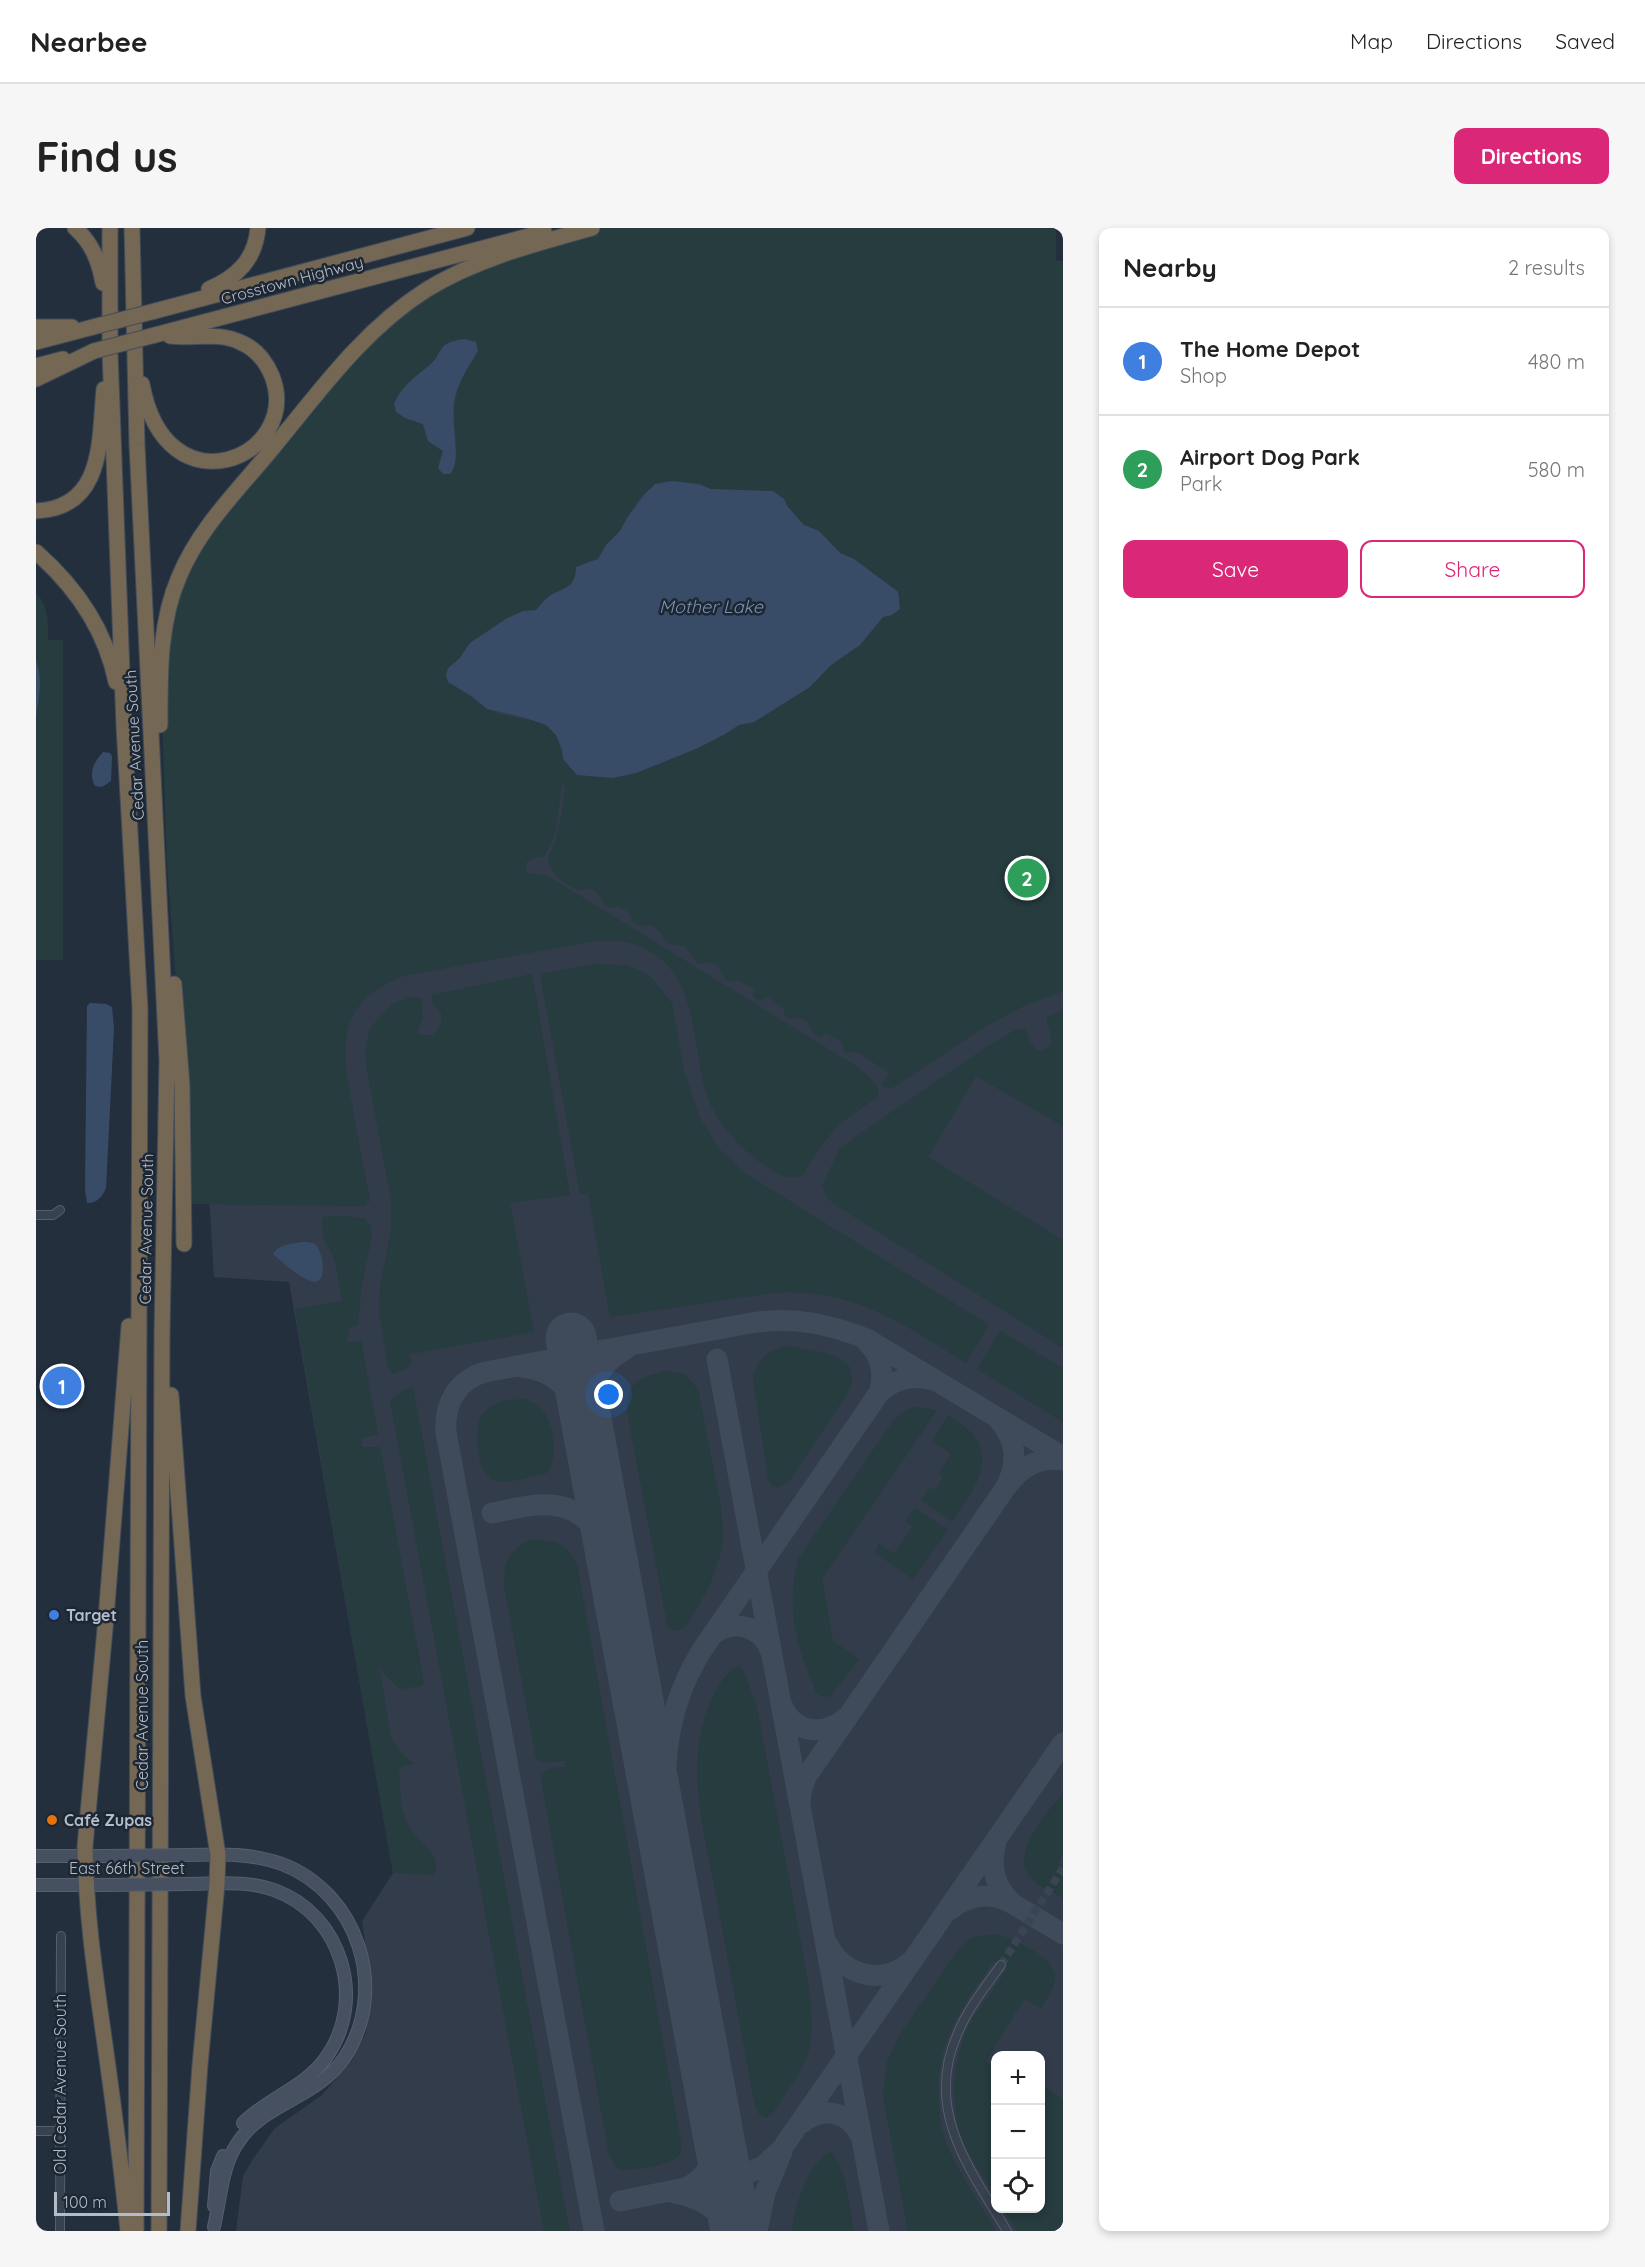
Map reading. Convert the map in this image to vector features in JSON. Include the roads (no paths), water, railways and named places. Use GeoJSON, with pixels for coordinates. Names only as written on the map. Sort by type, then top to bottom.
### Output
{"type":"FeatureCollection","features":[{"type":"Feature","properties":{"kind":"highway"},"geometry":{"type":"LineString","coordinates":[[75,228],[84,237],[96,257],[109,307]]}},
{"type":"Feature","properties":{"kind":"highway","name":"Cedar Avenue South"},"geometry":{"type":"LineString","coordinates":[[110,228],[110,351],[124,726],[140,1008],[136,2231]]}},
{"type":"Feature","properties":{"kind":"highway","name":"Cedar Avenue South"},"geometry":{"type":"LineString","coordinates":[[132,228],[136,445],[160,879],[167,1061],[162,1345],[159,2231]]}},
{"type":"Feature","properties":{"kind":"highway"},"geometry":{"type":"LineString","coordinates":[[133,272],[139,228]]}},
{"type":"Feature","properties":{"kind":"highway"},"geometry":{"type":"LineString","coordinates":[[155,311],[210,289],[240,272],[254,249],[258,228]]}},
{"type":"Feature","properties":{"kind":"highway","name":"Crosstown Highway"},"geometry":{"type":"LineString","coordinates":[[36,342],[467,228]]}},
{"type":"Feature","properties":{"kind":"highway","name":"Crosstown Highway"},"geometry":{"type":"LineString","coordinates":[[36,366],[558,228]]}},
{"type":"Feature","properties":{"kind":"highway"},"geometry":{"type":"LineString","coordinates":[[156,824],[165,624],[172,594],[185,562],[214,519],[357,348],[393,314],[428,289],[477,265],[532,245],[592,228]]}},
{"type":"Feature","properties":{"kind":"highway"},"geometry":{"type":"LineString","coordinates":[[36,327],[93,327]]}},
{"type":"Feature","properties":{"kind":"highway"},"geometry":{"type":"LineString","coordinates":[[135,346],[143,390],[152,418],[163,438],[175,449],[189,458],[212,462],[237,457],[257,443],[270,426],[276,404],[270,371],[257,353],[240,342],[225,337],[155,335]]}},
{"type":"Feature","properties":{"kind":"highway"},"geometry":{"type":"LineString","coordinates":[[36,379],[94,351]]}},
{"type":"Feature","properties":{"kind":"highway"},"geometry":{"type":"LineString","coordinates":[[36,511],[52,509],[73,500],[93,476],[98,454],[105,375],[110,351]]}},
{"type":"Feature","properties":{"kind":"highway"},"geometry":{"type":"LineString","coordinates":[[36,552],[71,585],[96,624],[115,675],[124,726]]}},
{"type":"Feature","properties":{"kind":"highway"},"geometry":{"type":"LineString","coordinates":[[160,879],[170,933],[182,1085],[184,1245]]}},
{"type":"Feature","properties":{"kind":"highway"},"geometry":{"type":"LineString","coordinates":[[128,2231],[114,2109],[89,1932],[85,1884],[138,1212]]}},
{"type":"Feature","properties":{"kind":"highway"},"geometry":{"type":"LineString","coordinates":[[165,1214],[173,1433],[193,1696],[218,1855],[189,2231]]}},
{"type":"Feature","properties":{"kind":"street"},"geometry":{"type":"LineString","coordinates":[[36,1215],[53,1215],[60,1210]]}},
{"type":"Feature","properties":{"kind":"street","name":"East 66th Street"},"geometry":{"type":"LineString","coordinates":[[36,1856],[218,1855],[265,1858],[297,1870],[322,1887],[341,1910],[358,1940],[365,1974],[364,1999],[354,2038],[345,2057],[331,2073],[307,2092],[253,2124],[237,2143],[227,2165],[214,2229]]}},
{"type":"Feature","properties":{"kind":"street","name":"East 66th Street"},"geometry":{"type":"LineString","coordinates":[[36,1885],[250,1884],[275,1890],[288,1896],[313,1914],[321,1921],[337,1948],[345,1975],[347,1997],[340,2032],[324,2061],[302,2081],[266,2103],[230,2140],[217,2170],[214,2190],[214,2229]]}},
{"type":"Feature","properties":{"kind":"street","name":"Old Cedar Avenue South"},"geometry":{"type":"LineString","coordinates":[[60,2231],[61,1936]]}},
{"type":"Feature","properties":{"kind":"street"},"geometry":{"type":"LineString","coordinates":[[1001,1965],[967,2015],[952,2046],[948,2068],[947,2102],[956,2142],[1007,2231]]}},
{"type":"Feature","properties":{"kind":"street"},"geometry":{"type":"LineString","coordinates":[[36,2131],[60,2131]]}},
{"type":"Feature","properties":{"kind":"water"},"geometry":{"type":"Polygon","coordinates":[[[464,339],[476,342],[478,351],[457,391],[454,406],[456,449],[454,468],[450,474],[443,474],[438,468],[443,451],[428,441],[423,424],[405,418],[396,412],[394,404],[406,385],[434,361],[445,345],[464,339]]]}},
{"type":"Feature","properties":{"kind":"water","name":"Mother Lake"},"geometry":{"type":"Polygon","coordinates":[[[672,481],[699,484],[711,489],[773,491],[784,499],[787,506],[804,525],[819,531],[840,553],[854,559],[898,592],[900,609],[892,615],[883,617],[860,645],[831,665],[810,687],[754,722],[739,725],[698,748],[636,773],[613,778],[577,775],[563,759],[556,735],[546,725],[487,709],[473,697],[448,682],[446,675],[448,668],[459,659],[470,643],[506,619],[523,611],[536,610],[552,594],[570,584],[576,567],[598,559],[645,494],[655,484],[672,481]]]}},
{"type":"Feature","properties":{"kind":"water"},"geometry":{"type":"Polygon","coordinates":[[[36,660],[40,681],[36,716],[36,660]]]}},
{"type":"Feature","properties":{"kind":"water"},"geometry":{"type":"Polygon","coordinates":[[[103,752],[110,753],[112,756],[111,781],[102,787],[95,786],[92,772],[103,752]]]}},
{"type":"Feature","properties":{"kind":"water"},"geometry":{"type":"Polygon","coordinates":[[[90,1003],[106,1004],[112,1007],[114,1028],[106,1188],[99,1199],[87,1203],[85,1189],[87,1006],[90,1003]]]}},
{"type":"Feature","properties":{"kind":"water"},"geometry":{"type":"Polygon","coordinates":[[[302,1242],[313,1243],[319,1249],[323,1270],[322,1276],[315,1282],[303,1278],[273,1254],[282,1246],[302,1242]]]}},
{"type":"Feature","properties":{"kind":"tunnel"},"geometry":{"type":"LineString","coordinates":[[1001,1965],[1063,1868]]}},
{"type":"Feature","properties":{"kind":"place","name":"Airport Dog Park"},"geometry":{"type":"Point","coordinates":[1027,878]}},
{"type":"Feature","properties":{"kind":"place","name":"The Home Depot"},"geometry":{"type":"Point","coordinates":[62,1386]}},
{"type":"Feature","properties":{"kind":"place","name":"Target"},"geometry":{"type":"Point","coordinates":[54,1615]}},
{"type":"Feature","properties":{"kind":"place","name":"Café Zupas"},"geometry":{"type":"Point","coordinates":[52,1820]}}]}
